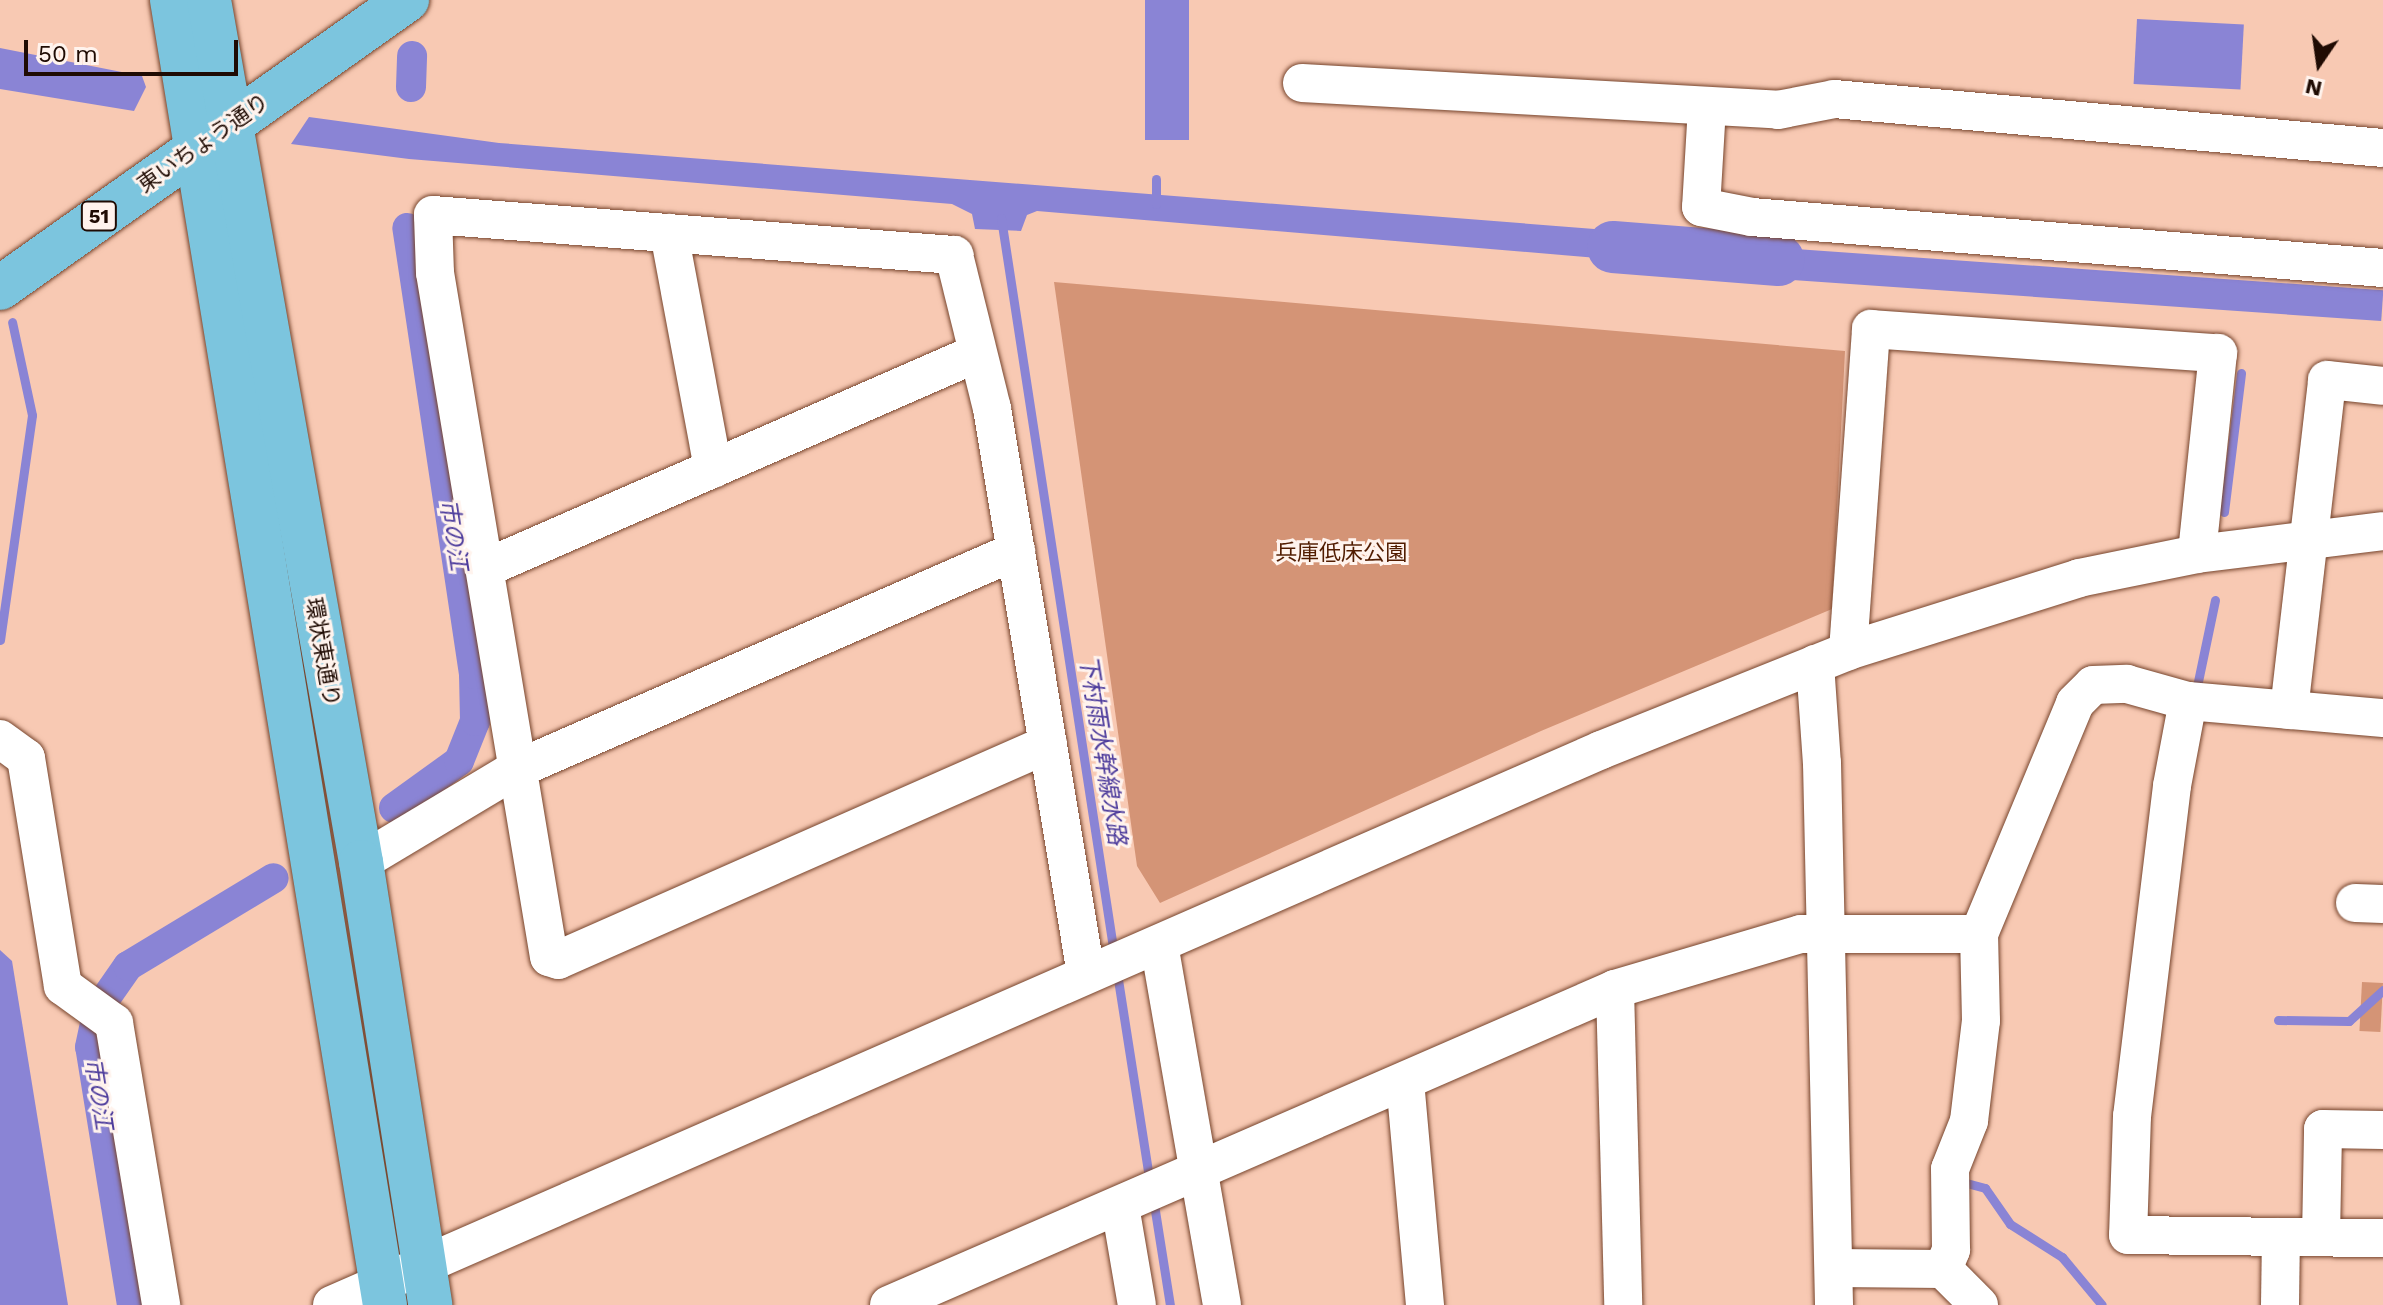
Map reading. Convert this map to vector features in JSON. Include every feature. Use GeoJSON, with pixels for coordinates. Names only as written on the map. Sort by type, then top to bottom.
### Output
{"type":"FeatureCollection","features":[{"type":"Feature","properties":{"kind":"main road","name":"環状東通り"},"geometry":{"type":"LineString","coordinates":[[172,0],[213,135],[361,862],[426,1285]]}},
{"type":"Feature","properties":{"kind":"main road","name":"環状東通り"},"geometry":{"type":"LineString","coordinates":[[209,0],[213,135],[383,1294]]}},
{"type":"Feature","properties":{"kind":"main road","name":"東いちょう通り"},"geometry":{"type":"LineString","coordinates":[[0,288],[407,0]]}},
{"type":"Feature","properties":{"kind":"street"},"geometry":{"type":"LineString","coordinates":[[1302,83],[1778,110],[1834,99],[2383,148]]}},
{"type":"Feature","properties":{"kind":"street"},"geometry":{"type":"LineString","coordinates":[[1707,107],[1701,207],[1768,219],[2383,268]]}},
{"type":"Feature","properties":{"kind":"street"},"geometry":{"type":"LineString","coordinates":[[1048,744],[558,960],[549,957],[515,770],[488,567],[435,273],[433,215],[954,255],[975,354],[992,408],[1048,744],[1091,972]]}},
{"type":"Feature","properties":{"kind":"street"},"geometry":{"type":"LineString","coordinates":[[669,233],[713,469]]}},
{"type":"Feature","properties":{"kind":"street"},"geometry":{"type":"LineString","coordinates":[[1834,1305],[1826,934],[1831,657],[1871,329],[2218,353],[2197,554]]}},
{"type":"Feature","properties":{"kind":"street"},"geometry":{"type":"LineString","coordinates":[[488,567],[975,354]]}},
{"type":"Feature","properties":{"kind":"street"},"geometry":{"type":"LineString","coordinates":[[2289,710],[2327,380],[2383,386]]}},
{"type":"Feature","properties":{"kind":"street"},"geometry":{"type":"LineString","coordinates":[[332,1305],[426,1285],[1091,972],[1601,750],[1831,657],[2079,578],[2197,554],[2383,531]]}},
{"type":"Feature","properties":{"kind":"street"},"geometry":{"type":"LineString","coordinates":[[361,862],[515,770],[1016,551]]}},
{"type":"Feature","properties":{"kind":"street"},"geometry":{"type":"LineString","coordinates":[[1943,1269],[1951,1250],[1950,1169],[1969,1121],[1981,1021],[1979,934],[2075,703],[2093,685],[2127,684],[2188,701],[2383,718]]}},
{"type":"Feature","properties":{"kind":"street"},"geometry":{"type":"LineString","coordinates":[[2188,701],[2172,786],[2132,1116],[2128,1235],[2383,1238]]}},
{"type":"Feature","properties":{"kind":"street"},"geometry":{"type":"LineString","coordinates":[[0,739],[26,758],[63,986],[85,998],[114,1023],[161,1305]]}},
{"type":"Feature","properties":{"kind":"street"},"geometry":{"type":"LineString","coordinates":[[889,1305],[971,1288],[1124,1204],[1615,989],[1801,934],[1979,934]]}},
{"type":"Feature","properties":{"kind":"street"},"geometry":{"type":"LineString","coordinates":[[1148,949],[1187,1176],[1222,1305]]}},
{"type":"Feature","properties":{"kind":"street"},"geometry":{"type":"LineString","coordinates":[[1615,989],[1623,1305]]}},
{"type":"Feature","properties":{"kind":"street"},"geometry":{"type":"LineString","coordinates":[[1405,1081],[1425,1305]]}},
{"type":"Feature","properties":{"kind":"street"},"geometry":{"type":"LineString","coordinates":[[2321,1237],[2323,1129],[2383,1130]]}},
{"type":"Feature","properties":{"kind":"street"},"geometry":{"type":"LineString","coordinates":[[1124,1204],[1137,1305]]}},
{"type":"Feature","properties":{"kind":"street"},"geometry":{"type":"LineString","coordinates":[[2280,1305],[2281,1237]]}},
{"type":"Feature","properties":{"kind":"street"},"geometry":{"type":"LineString","coordinates":[[1834,1268],[1943,1269],[1979,1305]]}},
{"type":"Feature","properties":{"kind":"green space","name":"兵庫低床公園"},"geometry":{"type":"Polygon","coordinates":[[[1054,282],[1845,351],[1832,609],[1541,731],[1160,903],[1137,866],[1054,282]]]}},
{"type":"Feature","properties":{"kind":"green space"},"geometry":{"type":"Polygon","coordinates":[[[2362,982],[2383,983],[2380,1032],[2359,1031],[2362,982]]]}},
{"type":"Feature","properties":{"kind":"shaded area"},"geometry":{"type":"Polygon","coordinates":[[[1145,0],[1189,0],[1189,140],[1145,140],[1145,0]]]}},
{"type":"Feature","properties":{"kind":"shaded area"},"geometry":{"type":"Polygon","coordinates":[[[2137,19],[2244,25],[2240,90],[2134,84],[2137,19]]]}},
{"type":"Feature","properties":{"kind":"shaded area"},"geometry":{"type":"Polygon","coordinates":[[[0,48],[142,76],[146,87],[134,111],[0,89],[0,48]]]}},
{"type":"Feature","properties":{"kind":"shaded area"},"geometry":{"type":"Polygon","coordinates":[[[309,117],[499,143],[1684,236],[1681,265],[1037,211],[1027,215],[1021,231],[975,229],[972,214],[952,204],[409,159],[291,144],[309,117]]]}},
{"type":"Feature","properties":{"kind":"shaded area"},"geometry":{"type":"Polygon","coordinates":[[[1709,243],[2383,290],[2381,321],[1707,274],[1709,243]]]}},
{"type":"Feature","properties":{"kind":"shaded area"},"geometry":{"type":"Polygon","coordinates":[[[0,950],[12,961],[68,1305],[0,1305],[0,950]]]}},
{"type":"Feature","properties":{"kind":"waterway","name":"市の江"},"geometry":{"type":"LineString","coordinates":[[411,87],[412,56]]}},
{"type":"Feature","properties":{"kind":"waterway"},"geometry":{"type":"LineString","coordinates":[[1156,179],[1156,204]]}},
{"type":"Feature","properties":{"kind":"waterway","name":"下村雨水幹線水路"},"geometry":{"type":"LineString","coordinates":[[1001,218],[1114,954]]}},
{"type":"Feature","properties":{"kind":"waterway","name":"市の江"},"geometry":{"type":"LineString","coordinates":[[394,808],[459,761],[475,721],[474,674],[407,228]]}},
{"type":"Feature","properties":{"kind":"waterway"},"geometry":{"type":"LineString","coordinates":[[1613,247],[1778,260]]}},
{"type":"Feature","properties":{"kind":"waterway"},"geometry":{"type":"LineString","coordinates":[[0,640],[32,415],[12,322]]}},
{"type":"Feature","properties":{"kind":"waterway"},"geometry":{"type":"LineString","coordinates":[[2224,512],[2241,373]]}},
{"type":"Feature","properties":{"kind":"waterway"},"geometry":{"type":"LineString","coordinates":[[2196,691],[2215,600]]}},
{"type":"Feature","properties":{"kind":"waterway","name":"市の江"},"geometry":{"type":"LineString","coordinates":[[132,1305],[90,1047],[98,1009],[128,966],[274,878]]}},
{"type":"Feature","properties":{"kind":"waterway","name":"下村雨水幹線水路"},"geometry":{"type":"LineString","coordinates":[[1117,973],[1150,1183]]}},
{"type":"Feature","properties":{"kind":"waterway"},"geometry":{"type":"LineString","coordinates":[[2278,1020],[2349,1021],[2383,990]]}},
{"type":"Feature","properties":{"kind":"waterway"},"geometry":{"type":"LineString","coordinates":[[1959,1181],[1985,1188],[2010,1224],[2062,1257],[2102,1305]]}},
{"type":"Feature","properties":{"kind":"waterway","name":"下村雨水幹線水路"},"geometry":{"type":"LineString","coordinates":[[1153,1198],[1170,1305]]}}]}
